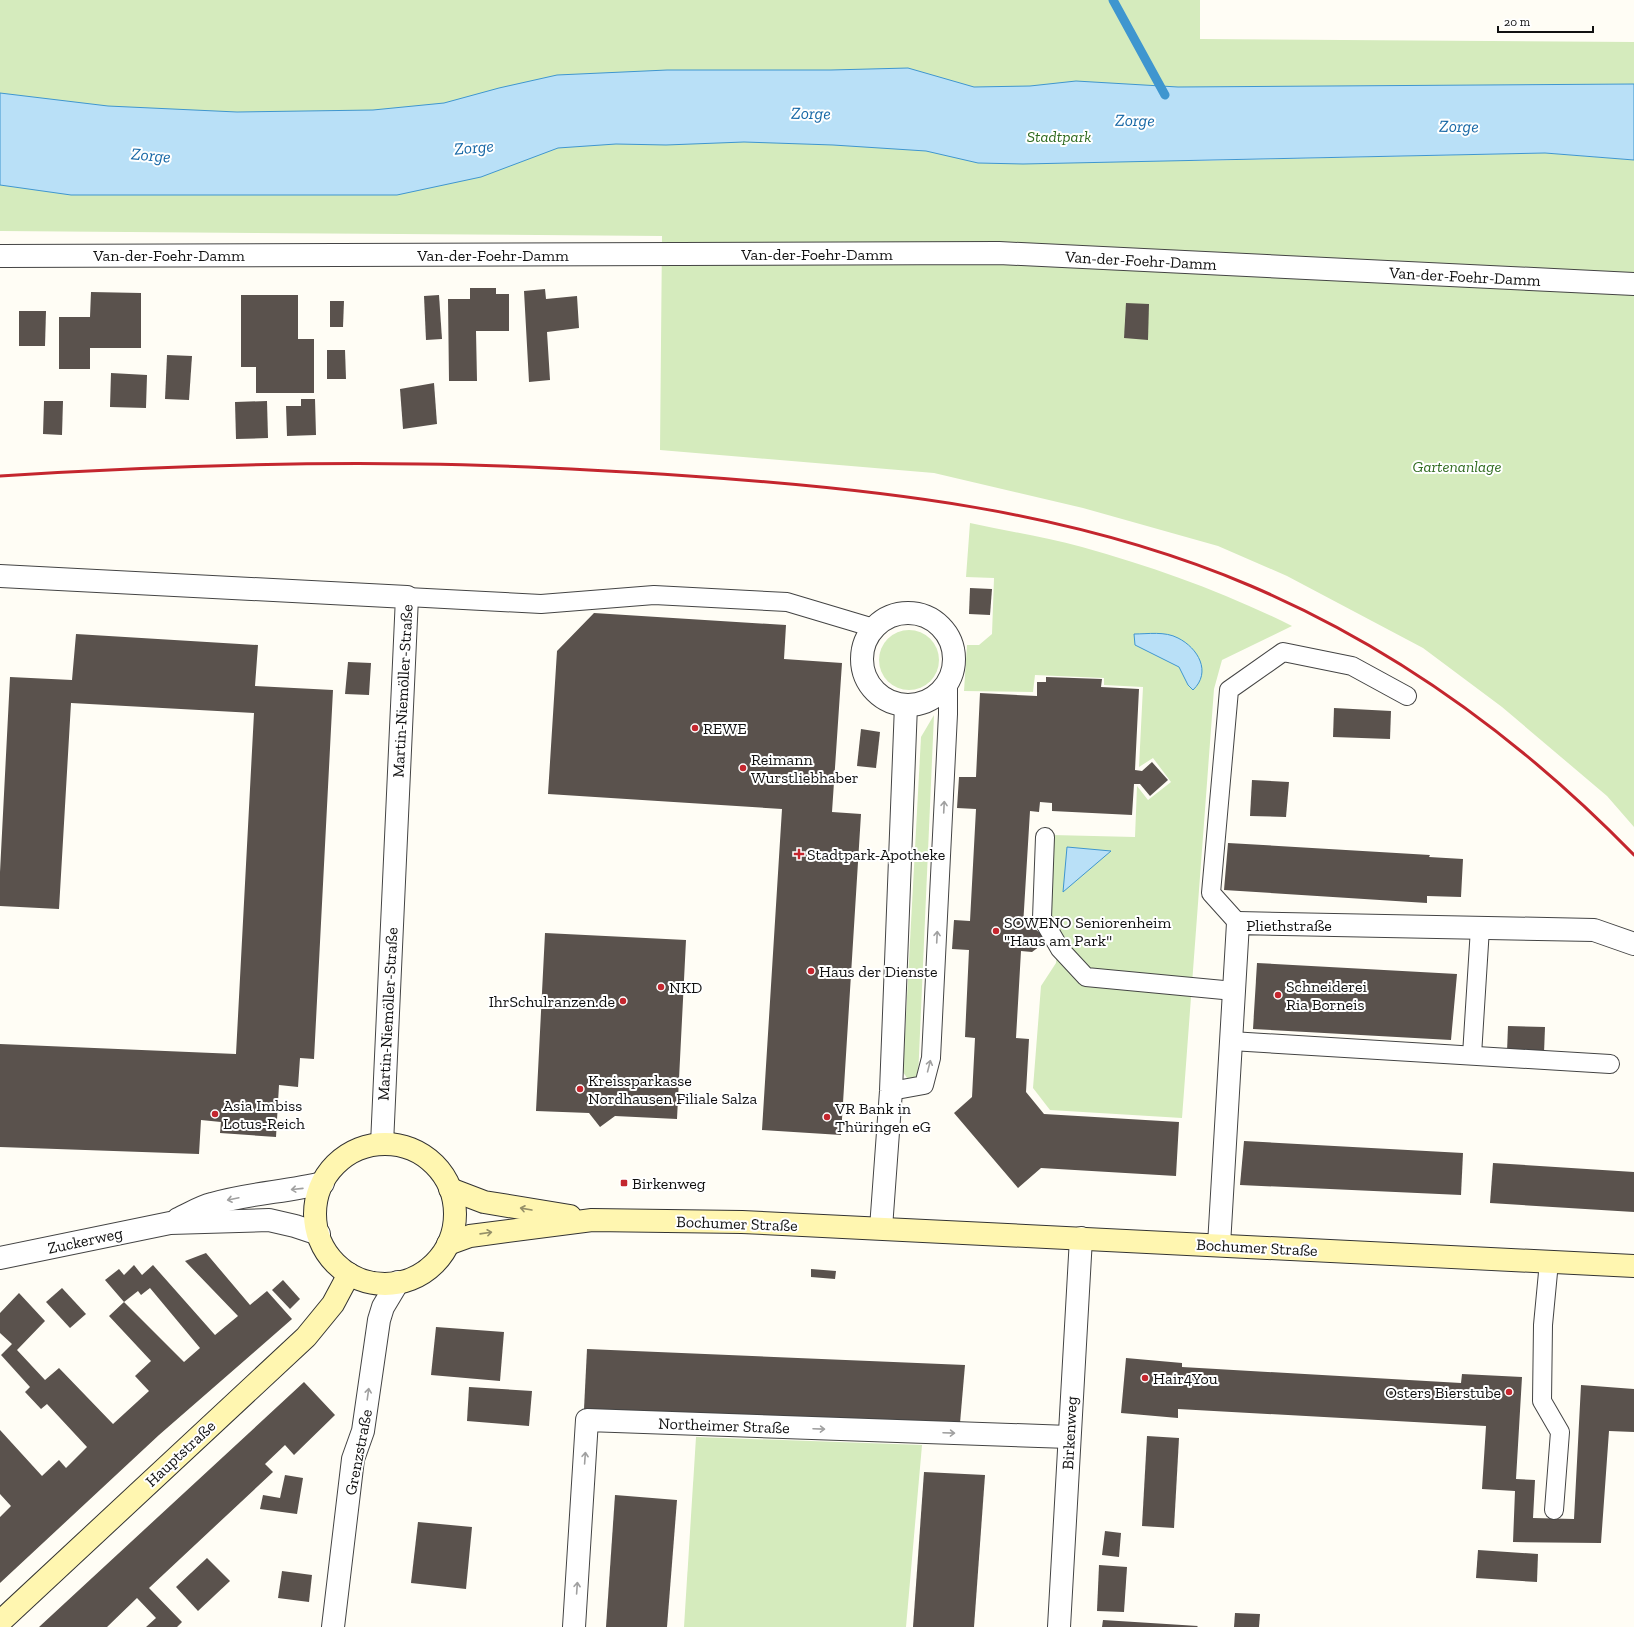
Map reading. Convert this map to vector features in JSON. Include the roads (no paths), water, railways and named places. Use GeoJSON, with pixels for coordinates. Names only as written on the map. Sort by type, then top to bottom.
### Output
{"type":"FeatureCollection","features":[{"type":"Feature","properties":{"kind":"street","name":"Van-der-Foehr-Damm"},"geometry":{"type":"LineString","coordinates":[[0,256],[998,253],[1634,284]]}},
{"type":"Feature","properties":{"kind":"street","name":"Martin-Niemöller-Straße"},"geometry":{"type":"LineString","coordinates":[[0,576],[407,597],[383,1089],[382,1144]]}},
{"type":"Feature","properties":{"kind":"street"},"geometry":{"type":"LineString","coordinates":[[902,613],[919,614],[932,619],[944,629],[954,648],[954,664],[948,684],[936,696],[922,704],[906,705],[890,702],[877,693],[866,676],[862,661],[865,641],[874,628],[887,618],[902,613]]}},
{"type":"Feature","properties":{"kind":"street"},"geometry":{"type":"LineString","coordinates":[[881,1228],[891,1091],[906,705]]}},
{"type":"Feature","properties":{"kind":"street","name":"Pliethstraße"},"geometry":{"type":"LineString","coordinates":[[1219,1245],[1238,923],[1594,930],[1634,944]]}},
{"type":"Feature","properties":{"kind":"street"},"geometry":{"type":"LineString","coordinates":[[387,1143],[410,1148],[430,1159],[445,1177],[454,1198],[455,1222],[448,1244],[435,1263],[416,1277],[398,1282],[370,1282],[349,1274],[332,1259],[320,1239],[315,1217],[318,1194],[328,1173],[344,1157],[364,1146],[382,1144],[387,1143]]}},
{"type":"Feature","properties":{"kind":"street","name":"Zuckerweg"},"geometry":{"type":"LineString","coordinates":[[170,1223],[211,1204],[323,1183]]}},
{"type":"Feature","properties":{"kind":"street","name":"Bochumer Straße"},"geometry":{"type":"LineString","coordinates":[[450,1189],[484,1202],[592,1220]]}},
{"type":"Feature","properties":{"kind":"street","name":"Zuckerweg"},"geometry":{"type":"LineString","coordinates":[[0,1258],[170,1223],[269,1220],[295,1226],[319,1234]]}},
{"type":"Feature","properties":{"kind":"street","name":"Bochumer Straße"},"geometry":{"type":"LineString","coordinates":[[448,1244],[470,1236],[592,1220],[742,1222],[1634,1266]]}},
{"type":"Feature","properties":{"kind":"street","name":"Birkenweg"},"geometry":{"type":"LineString","coordinates":[[1059,1627],[1081,1238]]}},
{"type":"Feature","properties":{"kind":"street","name":"Hauptstraße"},"geometry":{"type":"LineString","coordinates":[[0,1622],[306,1337],[332,1304],[349,1274]]}},
{"type":"Feature","properties":{"kind":"street","name":"Grenzstraße"},"geometry":{"type":"LineString","coordinates":[[333,1627],[353,1459],[363,1431],[379,1320],[383,1307],[398,1282]]}},
{"type":"Feature","properties":{"kind":"street","name":"Northeimer Straße"},"geometry":{"type":"LineString","coordinates":[[574,1627],[587,1420],[1069,1436]]}},
{"type":"Feature","properties":{"kind":"lane"},"geometry":{"type":"LineString","coordinates":[[407,597],[542,604],[654,595],[787,602],[874,628]]}},
{"type":"Feature","properties":{"kind":"lane"},"geometry":{"type":"LineString","coordinates":[[1238,923],[1211,893],[1229,690],[1283,652],[1352,666],[1407,696]]}},
{"type":"Feature","properties":{"kind":"lane"},"geometry":{"type":"LineString","coordinates":[[891,1091],[924,1085],[931,1058],[948,714],[948,684]]}},
{"type":"Feature","properties":{"kind":"lane"},"geometry":{"type":"LineString","coordinates":[[1045,837],[1042,918],[1060,949],[1086,977],[1234,991]]}},
{"type":"Feature","properties":{"kind":"lane"},"geometry":{"type":"LineString","coordinates":[[1472,1055],[1480,928]]}},
{"type":"Feature","properties":{"kind":"lane"},"geometry":{"type":"LineString","coordinates":[[1231,1041],[1610,1064]]}},
{"type":"Feature","properties":{"kind":"lane"},"geometry":{"type":"LineString","coordinates":[[1549,1262],[1543,1325],[1542,1401],[1560,1432],[1554,1510]]}},
{"type":"Feature","properties":{"kind":"water","name":"Zorge"},"geometry":{"type":"Polygon","coordinates":[[[908,68],[974,87],[1030,86],[1076,81],[1178,87],[1634,84],[1634,160],[1545,153],[1023,164],[978,163],[926,151],[833,145],[744,142],[666,145],[616,144],[558,148],[481,177],[397,195],[71,195],[0,185],[0,93],[108,106],[237,112],[373,110],[444,103],[499,88],[557,75],[667,70],[831,70],[908,68]]]}},
{"type":"Feature","properties":{"kind":"water"},"geometry":{"type":"Polygon","coordinates":[[[1134,634],[1168,634],[1185,642],[1197,654],[1200,661],[1202,668],[1199,683],[1193,690],[1188,685],[1179,667],[1135,645],[1134,634]]]}},
{"type":"Feature","properties":{"kind":"water"},"geometry":{"type":"Polygon","coordinates":[[[1067,847],[1111,851],[1063,892],[1067,847]]]}},
{"type":"Feature","properties":{"kind":"waterway"},"geometry":{"type":"LineString","coordinates":[[1113,0],[1165,95]]}},
{"type":"Feature","properties":{"kind":"railway"},"geometry":{"type":"LineString","coordinates":[[0,476],[104,470],[262,465],[419,464],[520,467],[689,476],[832,488],[904,496],[975,507],[1045,521],[1115,539],[1184,560],[1251,586],[1305,611],[1357,638],[1456,701],[1503,737],[1548,774],[1634,855]]}},
{"type":"Feature","properties":{"kind":"place","name":"REWE"},"geometry":{"type":"Point","coordinates":[695,728]}},
{"type":"Feature","properties":{"kind":"place","name":"Reimann Wurstliebhaber"},"geometry":{"type":"Point","coordinates":[743,768]}},
{"type":"Feature","properties":{"kind":"place","name":"Stadtpark-Apotheke"},"geometry":{"type":"Point","coordinates":[799,854]}},
{"type":"Feature","properties":{"kind":"place","name":"SOWENO Seniorenheim \"Haus am Park\""},"geometry":{"type":"Point","coordinates":[996,931]}},
{"type":"Feature","properties":{"kind":"place","name":"Haus der Dienste"},"geometry":{"type":"Point","coordinates":[811,971]}},
{"type":"Feature","properties":{"kind":"place","name":"NKD"},"geometry":{"type":"Point","coordinates":[661,987]}},
{"type":"Feature","properties":{"kind":"place","name":"Schneiderei Ria Borneis"},"geometry":{"type":"Point","coordinates":[1278,995]}},
{"type":"Feature","properties":{"kind":"place","name":"IhrSchulranzen.de"},"geometry":{"type":"Point","coordinates":[623,1001]}},
{"type":"Feature","properties":{"kind":"place","name":"Kreissparkasse Nordhausen Filiale Salza"},"geometry":{"type":"Point","coordinates":[580,1089]}},
{"type":"Feature","properties":{"kind":"place","name":"Asia Imbiss Lotus-Reich"},"geometry":{"type":"Point","coordinates":[215,1114]}},
{"type":"Feature","properties":{"kind":"place","name":"VR Bank in Thüringen eG"},"geometry":{"type":"Point","coordinates":[827,1117]}},
{"type":"Feature","properties":{"kind":"place","name":"Birkenweg"},"geometry":{"type":"Point","coordinates":[624,1183]}},
{"type":"Feature","properties":{"kind":"place","name":"Hair4You"},"geometry":{"type":"Point","coordinates":[1145,1378]}},
{"type":"Feature","properties":{"kind":"place","name":"Osters Bierstube"},"geometry":{"type":"Point","coordinates":[1509,1392]}},
{"type":"Feature","properties":{"kind":"park label","name":"Stadtpark"},"geometry":{"type":"Point","coordinates":[1059,136]}},
{"type":"Feature","properties":{"kind":"park label","name":"Gartenanlage"},"geometry":{"type":"Point","coordinates":[1457,466]}}]}
